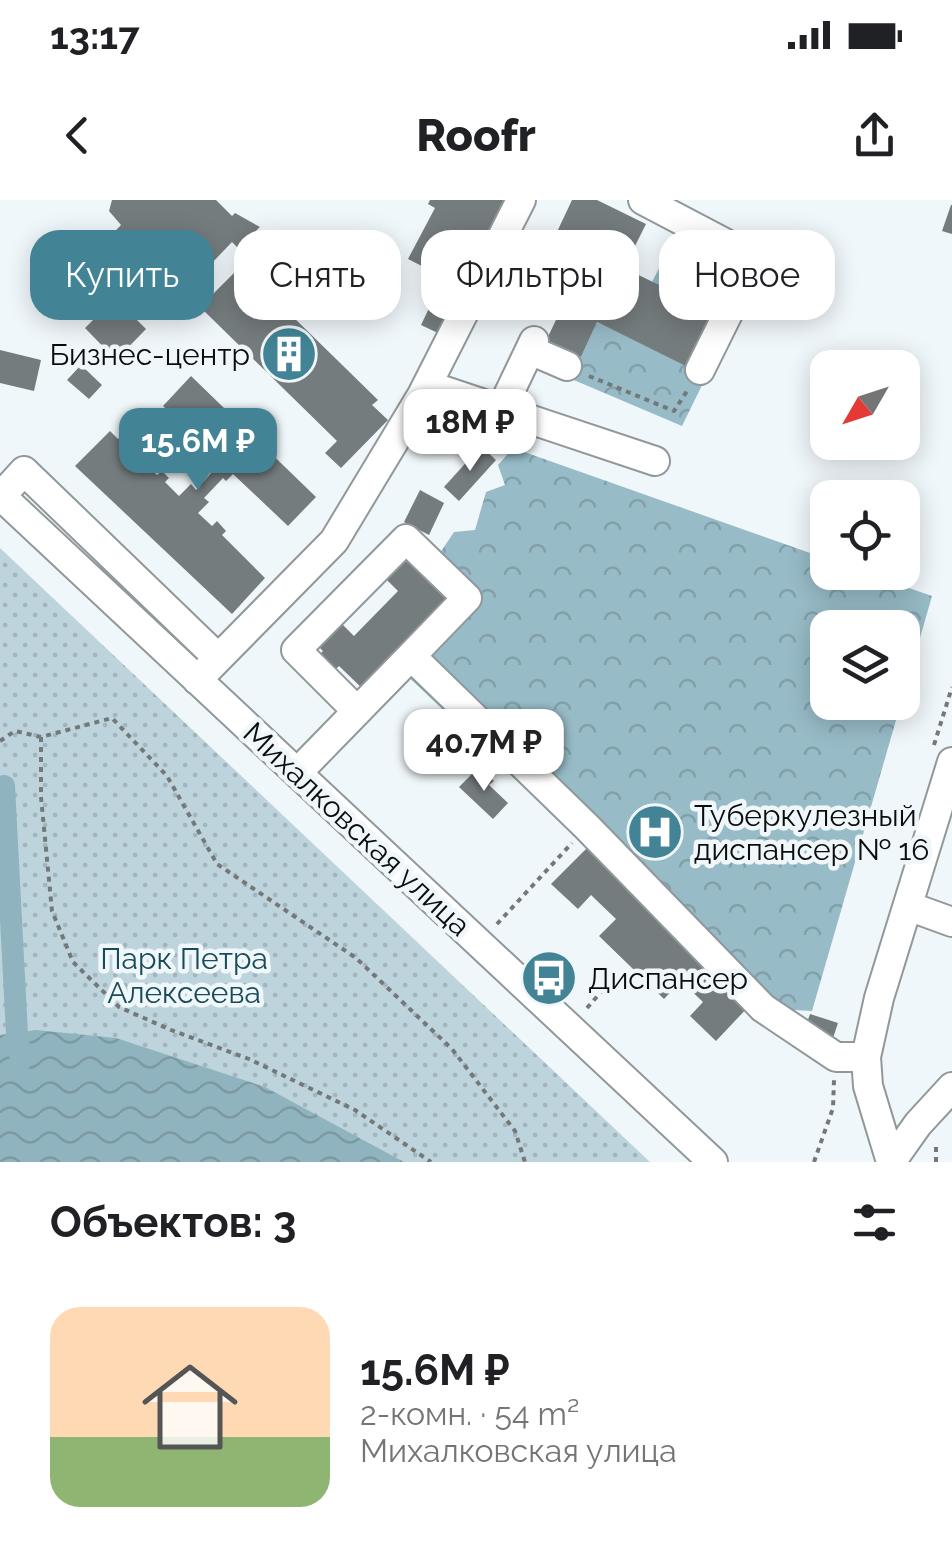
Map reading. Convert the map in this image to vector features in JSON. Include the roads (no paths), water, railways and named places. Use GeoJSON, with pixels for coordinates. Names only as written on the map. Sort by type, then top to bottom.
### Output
{"type":"FeatureCollection","features":[{"type":"Feature","properties":{"kind":"street"},"geometry":{"type":"LineString","coordinates":[[197,680],[334,541],[521,200]]}},
{"type":"Feature","properties":{"kind":"street"},"geometry":{"type":"LineString","coordinates":[[643,200],[755,259],[700,370]]}},
{"type":"Feature","properties":{"kind":"street"},"geometry":{"type":"LineString","coordinates":[[501,410],[532,346],[566,366]]}},
{"type":"Feature","properties":{"kind":"street"},"geometry":{"type":"LineString","coordinates":[[428,375],[501,410],[655,461]]}},
{"type":"Feature","properties":{"kind":"street"},"geometry":{"type":"LineString","coordinates":[[0,496],[24,471],[218,658]]}},
{"type":"Feature","properties":{"kind":"street","name":"Михалковская улица"},"geometry":{"type":"LineString","coordinates":[[0,496],[713,1162]]}},
{"type":"Feature","properties":{"kind":"street"},"geometry":{"type":"LineString","coordinates":[[297,773],[467,598],[406,539],[296,650],[357,711]]}},
{"type":"Feature","properties":{"kind":"street"},"geometry":{"type":"LineString","coordinates":[[411,656],[587,827],[764,1008],[836,1057],[866,1057]]}},
{"type":"Feature","properties":{"kind":"street"},"geometry":{"type":"LineString","coordinates":[[891,1162],[868,1086],[866,1057],[879,998],[952,762]]}},
{"type":"Feature","properties":{"kind":"street"},"geometry":{"type":"LineString","coordinates":[[908,906],[952,922]]}},
{"type":"Feature","properties":{"kind":"street"},"geometry":{"type":"LineString","coordinates":[[891,1162],[918,1124],[952,1087]]}},
{"type":"Feature","properties":{"kind":"water"},"geometry":{"type":"Polygon","coordinates":[[[36,1030],[116,1038],[265,1087],[404,1162],[0,1162],[0,1035],[36,1030]]]}},
{"type":"Feature","properties":{"kind":"waterway"},"geometry":{"type":"LineString","coordinates":[[4,786],[21,1060]]}},
{"type":"Feature","properties":{"kind":"place","name":"Бизнес-центр"},"geometry":{"type":"Point","coordinates":[289,354]}},
{"type":"Feature","properties":{"kind":"place","name":"Туберкулезный диспансер № 16"},"geometry":{"type":"Point","coordinates":[655,832]}},
{"type":"Feature","properties":{"kind":"place","name":"Диспансер"},"geometry":{"type":"Point","coordinates":[549,978]}},
{"type":"Feature","properties":{"kind":"park label","name":"Парк Петра Алексеева"},"geometry":{"type":"Point","coordinates":[184,975]}}]}
